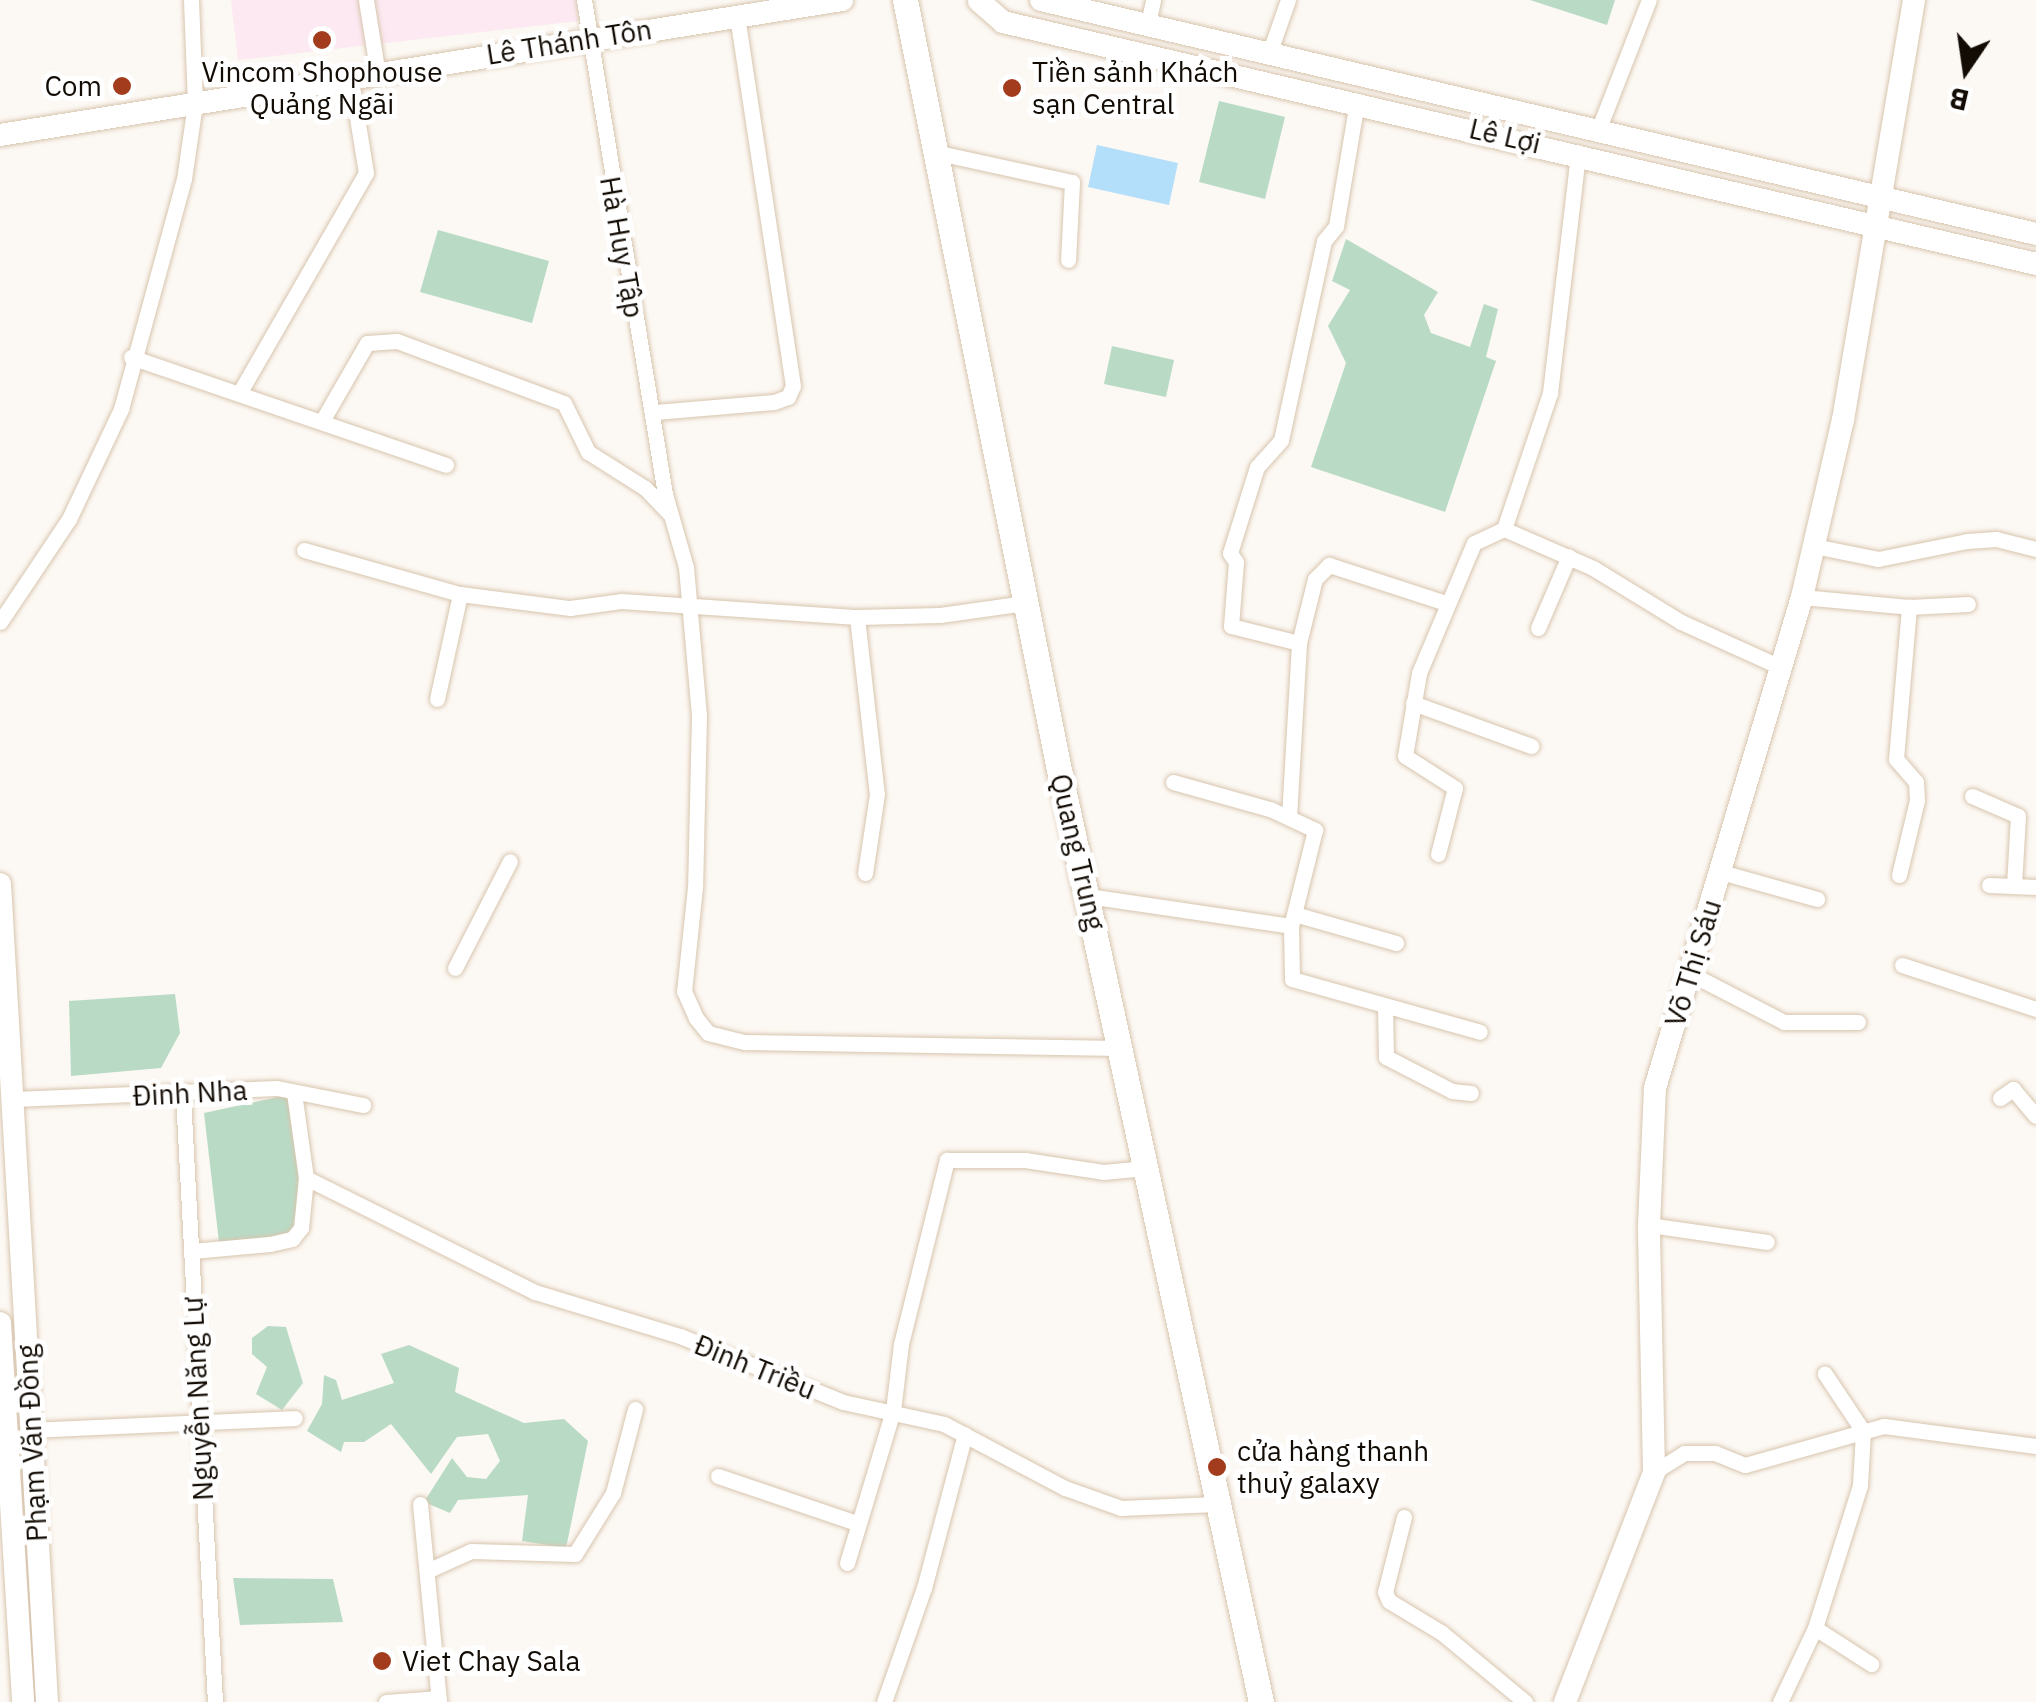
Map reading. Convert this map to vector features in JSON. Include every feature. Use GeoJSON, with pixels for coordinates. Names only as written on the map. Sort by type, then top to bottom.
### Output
{"type":"FeatureCollection","features":[{"type":"Feature","properties":{"kind":"main road","name":"Lê Thánh Tôn"},"geometry":{"type":"LineString","coordinates":[[0,135],[842,0]]}},
{"type":"Feature","properties":{"kind":"main road","name":"Quang Trung"},"geometry":{"type":"LineString","coordinates":[[905,0],[1025,603],[1261,1702]]}},
{"type":"Feature","properties":{"kind":"main road","name":"Lê Lợi"},"geometry":{"type":"LineString","coordinates":[[972,0],[981,0],[1003,22],[1578,153],[2036,264]]}},
{"type":"Feature","properties":{"kind":"main road","name":"Lê Lợi"},"geometry":{"type":"LineString","coordinates":[[1041,0],[1600,128],[2036,234]]}},
{"type":"Feature","properties":{"kind":"main road"},"geometry":{"type":"LineString","coordinates":[[1879,194],[1914,0]]}},
{"type":"Feature","properties":{"kind":"main road"},"geometry":{"type":"LineString","coordinates":[[1211,69],[1218,40]]}},
{"type":"Feature","properties":{"kind":"main road","name":"Võ Thị Sáu"},"geometry":{"type":"LineString","coordinates":[[1565,1702],[1654,1472],[1650,1226],[1655,1088],[1802,597],[1843,420],[1879,194]]}},
{"type":"Feature","properties":{"kind":"main road","name":"Phạm Văn Đồng"},"geometry":{"type":"LineString","coordinates":[[0,884],[23,1702]]}},
{"type":"Feature","properties":{"kind":"main road","name":"Phạm Văn Đồng"},"geometry":{"type":"LineString","coordinates":[[0,1324],[47,1702]]}},
{"type":"Feature","properties":{"kind":"street"},"geometry":{"type":"LineString","coordinates":[[0,622],[69,519],[107,446],[184,180],[196,104],[190,0]]}},
{"type":"Feature","properties":{"kind":"street"},"geometry":{"type":"LineString","coordinates":[[366,0],[378,75]]}},
{"type":"Feature","properties":{"kind":"street","name":"Hà Huy Tập"},"geometry":{"type":"LineString","coordinates":[[584,0],[587,38],[655,412],[666,494],[686,567],[699,715],[695,886],[684,991],[700,1025],[745,1042],[1120,1048]]}},
{"type":"Feature","properties":{"kind":"street"},"geometry":{"type":"LineString","coordinates":[[1148,24],[1153,0]]}},
{"type":"Feature","properties":{"kind":"street"},"geometry":{"type":"LineString","coordinates":[[1270,51],[1288,0]]}},
{"type":"Feature","properties":{"kind":"street"},"geometry":{"type":"LineString","coordinates":[[1600,128],[1649,0]]}},
{"type":"Feature","properties":{"kind":"street"},"geometry":{"type":"LineString","coordinates":[[655,412],[774,402],[788,397],[793,386],[737,17]]}},
{"type":"Feature","properties":{"kind":"street"},"geometry":{"type":"LineString","coordinates":[[240,392],[366,172],[350,80]]}},
{"type":"Feature","properties":{"kind":"street"},"geometry":{"type":"LineString","coordinates":[[1299,643],[1231,626],[1236,585],[1230,553],[1257,467],[1281,440],[1324,241],[1336,226],[1357,102]]}},
{"type":"Feature","properties":{"kind":"street"},"geometry":{"type":"LineString","coordinates":[[934,152],[1072,182],[1068,260]]}},
{"type":"Feature","properties":{"kind":"street"},"geometry":{"type":"LineString","coordinates":[[1438,854],[1455,788],[1406,756],[1413,703],[1446,603],[1474,544],[1504,529],[1550,393],[1578,153]]}},
{"type":"Feature","properties":{"kind":"street"},"geometry":{"type":"LineString","coordinates":[[322,422],[367,343],[397,340],[564,403],[588,452],[645,488],[672,516]]}},
{"type":"Feature","properties":{"kind":"street"},"geometry":{"type":"LineString","coordinates":[[131,357],[446,465]]}},
{"type":"Feature","properties":{"kind":"street"},"geometry":{"type":"LineString","coordinates":[[1504,529],[1569,556],[1681,622],[1780,667]]}},
{"type":"Feature","properties":{"kind":"street"},"geometry":{"type":"LineString","coordinates":[[1814,546],[1878,559],[1967,541],[2036,549]]}},
{"type":"Feature","properties":{"kind":"street"},"geometry":{"type":"LineString","coordinates":[[304,550],[460,594],[570,608],[622,601],[858,616],[940,615],[1025,603]]}},
{"type":"Feature","properties":{"kind":"street"},"geometry":{"type":"LineString","coordinates":[[1538,628],[1569,556]]}},
{"type":"Feature","properties":{"kind":"street"},"geometry":{"type":"LineString","coordinates":[[1289,817],[1299,643],[1315,579],[1330,565],[1446,603]]}},
{"type":"Feature","properties":{"kind":"street"},"geometry":{"type":"LineString","coordinates":[[436,699],[460,594]]}},
{"type":"Feature","properties":{"kind":"street"},"geometry":{"type":"LineString","coordinates":[[1802,597],[1909,607],[1968,604]]}},
{"type":"Feature","properties":{"kind":"street"},"geometry":{"type":"LineString","coordinates":[[1899,875],[1917,800],[1916,782],[1896,760],[1909,607]]}},
{"type":"Feature","properties":{"kind":"street"},"geometry":{"type":"LineString","coordinates":[[858,616],[877,794],[865,873]]}},
{"type":"Feature","properties":{"kind":"street"},"geometry":{"type":"LineString","coordinates":[[1413,703],[1532,746]]}},
{"type":"Feature","properties":{"kind":"street"},"geometry":{"type":"LineString","coordinates":[[1173,782],[1289,817],[1316,830],[1294,920],[1292,979],[1480,1032]]}},
{"type":"Feature","properties":{"kind":"street"},"geometry":{"type":"LineString","coordinates":[[1972,796],[2018,816],[2014,885]]}},
{"type":"Feature","properties":{"kind":"street"},"geometry":{"type":"LineString","coordinates":[[455,968],[510,861]]}},
{"type":"Feature","properties":{"kind":"street"},"geometry":{"type":"LineString","coordinates":[[1721,872],[1817,899]]}},
{"type":"Feature","properties":{"kind":"street"},"geometry":{"type":"LineString","coordinates":[[1989,885],[2036,887]]}},
{"type":"Feature","properties":{"kind":"street"},"geometry":{"type":"LineString","coordinates":[[1088,896],[1294,920],[1396,942]]}},
{"type":"Feature","properties":{"kind":"street"},"geometry":{"type":"LineString","coordinates":[[1902,965],[2036,1009]]}},
{"type":"Feature","properties":{"kind":"street"},"geometry":{"type":"LineString","coordinates":[[1691,974],[1784,1022],[1858,1022]]}},
{"type":"Feature","properties":{"kind":"street"},"geometry":{"type":"LineString","coordinates":[[1385,1006],[1386,1056],[1452,1091],[1471,1093]]}},
{"type":"Feature","properties":{"kind":"street","name":"Đinh Nha"},"geometry":{"type":"LineString","coordinates":[[7,1100],[183,1096],[278,1088],[363,1105]]}},
{"type":"Feature","properties":{"kind":"street"},"geometry":{"type":"LineString","coordinates":[[2000,1098],[2013,1089],[2036,1116]]}},
{"type":"Feature","properties":{"kind":"street"},"geometry":{"type":"LineString","coordinates":[[192,1251],[292,1239],[301,1228],[306,1178],[294,1093]]}},
{"type":"Feature","properties":{"kind":"street","name":"Nguyễn Năng Lự"},"geometry":{"type":"LineString","coordinates":[[183,1096],[196,1424],[215,1702]]}},
{"type":"Feature","properties":{"kind":"street"},"geometry":{"type":"LineString","coordinates":[[847,1563],[893,1411],[900,1344],[947,1160],[1025,1160],[1103,1172],[1146,1168]]}},
{"type":"Feature","properties":{"kind":"street","name":"Đinh Triều"},"geometry":{"type":"LineString","coordinates":[[306,1178],[570,1306],[680,1336],[844,1402],[893,1411],[964,1434],[1065,1488],[1121,1508],[1216,1504]]}},
{"type":"Feature","properties":{"kind":"street"},"geometry":{"type":"LineString","coordinates":[[1650,1226],[1767,1242]]}},
{"type":"Feature","properties":{"kind":"street"},"geometry":{"type":"LineString","coordinates":[[1780,1702],[1816,1628],[1856,1504],[1863,1432],[1826,1374]]}},
{"type":"Feature","properties":{"kind":"street"},"geometry":{"type":"LineString","coordinates":[[427,1571],[471,1552],[575,1554],[613,1493],[635,1409]]}},
{"type":"Feature","properties":{"kind":"street"},"geometry":{"type":"LineString","coordinates":[[13,1432],[295,1418]]}},
{"type":"Feature","properties":{"kind":"street"},"geometry":{"type":"LineString","coordinates":[[1654,1472],[1684,1452],[1715,1452],[1745,1465],[1863,1432],[1914,1426],[2036,1446]]}},
{"type":"Feature","properties":{"kind":"street"},"geometry":{"type":"LineString","coordinates":[[884,1702],[924,1588],[964,1434]]}},
{"type":"Feature","properties":{"kind":"street"},"geometry":{"type":"LineString","coordinates":[[718,1476],[858,1523]]}},
{"type":"Feature","properties":{"kind":"street"},"geometry":{"type":"LineString","coordinates":[[386,1702],[439,1700],[420,1504]]}},
{"type":"Feature","properties":{"kind":"street"},"geometry":{"type":"LineString","coordinates":[[1404,1517],[1384,1592],[1389,1601],[1442,1633],[1525,1702]]}},
{"type":"Feature","properties":{"kind":"street"},"geometry":{"type":"LineString","coordinates":[[1816,1628],[1872,1664]]}},
{"type":"Feature","properties":{"kind":"shaded area","name":"Vincom Shophouse Quảng Ngãi"},"geometry":{"type":"Polygon","coordinates":[[[231,0],[577,0],[578,21],[238,60],[231,0]]]}},
{"type":"Feature","properties":{"kind":"green space"},"geometry":{"type":"Polygon","coordinates":[[[1530,0],[1615,0],[1607,25],[1530,0]]]}},
{"type":"Feature","properties":{"kind":"green space"},"geometry":{"type":"Polygon","coordinates":[[[1219,101],[1285,117],[1265,199],[1199,182],[1219,101]]]}},
{"type":"Feature","properties":{"kind":"green space"},"geometry":{"type":"Polygon","coordinates":[[[438,230],[549,261],[532,323],[420,292],[438,230]]]}},
{"type":"Feature","properties":{"kind":"green space"},"geometry":{"type":"Polygon","coordinates":[[[1346,239],[1438,292],[1424,315],[1431,333],[1470,347],[1484,304],[1498,309],[1486,357],[1496,361],[1445,512],[1311,467],[1346,363],[1328,326],[1350,290],[1332,281],[1346,239]]]}},
{"type":"Feature","properties":{"kind":"green space"},"geometry":{"type":"Polygon","coordinates":[[[1112,346],[1174,360],[1166,397],[1104,384],[1112,346]]]}},
{"type":"Feature","properties":{"kind":"green space"},"geometry":{"type":"Polygon","coordinates":[[[175,994],[180,1033],[161,1068],[71,1076],[69,1001],[175,994]]]}},
{"type":"Feature","properties":{"kind":"green space"},"geometry":{"type":"Polygon","coordinates":[[[296,1093],[305,1233],[219,1242],[204,1113],[296,1093]]]}},
{"type":"Feature","properties":{"kind":"green space"},"geometry":{"type":"Polygon","coordinates":[[[268,1326],[286,1327],[303,1383],[282,1410],[256,1394],[267,1367],[252,1354],[252,1338],[268,1326]]]}},
{"type":"Feature","properties":{"kind":"green space"},"geometry":{"type":"Polygon","coordinates":[[[409,1345],[459,1368],[455,1392],[524,1423],[564,1419],[588,1441],[566,1548],[522,1541],[528,1495],[458,1500],[450,1513],[424,1502],[452,1458],[467,1477],[486,1479],[500,1461],[488,1434],[457,1437],[431,1474],[391,1424],[364,1442],[344,1442],[341,1452],[307,1431],[322,1404],[324,1375],[336,1380],[342,1400],[394,1383],[381,1354],[409,1345]]]}},
{"type":"Feature","properties":{"kind":"green space"},"geometry":{"type":"Polygon","coordinates":[[[233,1578],[333,1579],[343,1622],[240,1625],[233,1578]]]}},
{"type":"Feature","properties":{"kind":"water"},"geometry":{"type":"Polygon","coordinates":[[[1097,145],[1178,163],[1169,205],[1088,187],[1097,145]]]}},
{"type":"Feature","properties":{"kind":"place","name":"Vincom Shophouse Quảng Ngãi"},"geometry":{"type":"Point","coordinates":[322,40]}},
{"type":"Feature","properties":{"kind":"place","name":"Com"},"geometry":{"type":"Point","coordinates":[122,86]}},
{"type":"Feature","properties":{"kind":"place","name":"Tiền sảnh Khách sạn Central"},"geometry":{"type":"Point","coordinates":[1012,88]}},
{"type":"Feature","properties":{"kind":"place","name":"cửa hàng thanh thuỷ galaxy"},"geometry":{"type":"Point","coordinates":[1217,1467]}},
{"type":"Feature","properties":{"kind":"place","name":"Viet Chay Sala"},"geometry":{"type":"Point","coordinates":[382,1661]}}]}
